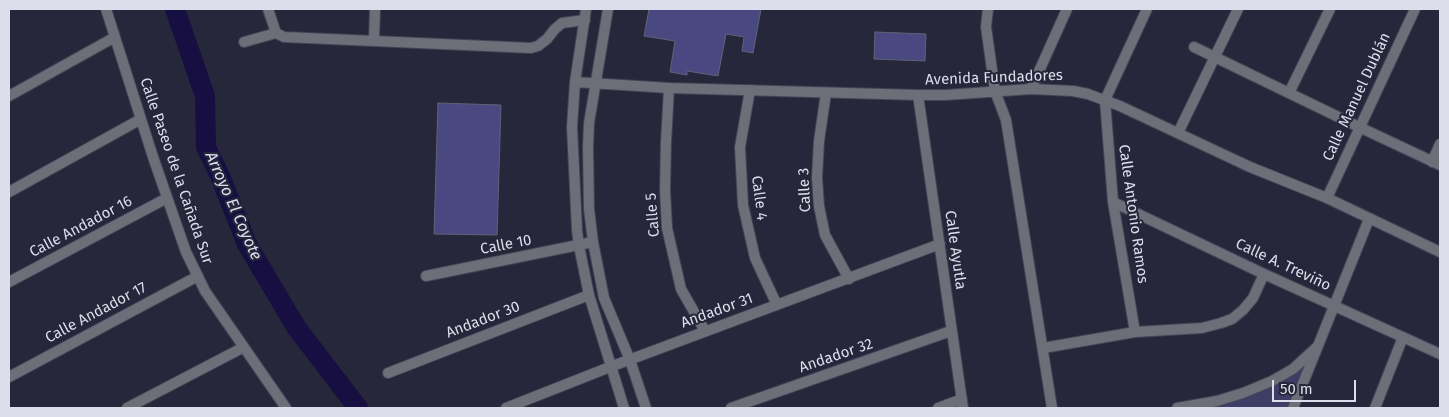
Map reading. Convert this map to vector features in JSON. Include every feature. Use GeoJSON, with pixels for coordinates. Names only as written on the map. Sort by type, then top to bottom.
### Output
{"type":"FeatureCollection","features":[{"type":"Feature","properties":{"kind":"street","name":"Calle Paseo de la Cañada Sur"},"geometry":{"type":"LineString","coordinates":[[106,9],[186,252],[205,291],[286,408]]}},
{"type":"Feature","properties":{"kind":"street"},"geometry":{"type":"LineString","coordinates":[[268,9],[276,33]]}},
{"type":"Feature","properties":{"kind":"street"},"geometry":{"type":"LineString","coordinates":[[374,41],[375,9]]}},
{"type":"Feature","properties":{"kind":"street"},"geometry":{"type":"LineString","coordinates":[[586,9],[575,82],[572,127],[578,246],[589,294],[624,408]]}},
{"type":"Feature","properties":{"kind":"street"},"geometry":{"type":"LineString","coordinates":[[608,9],[590,123],[588,147],[589,209],[593,242],[604,298],[630,360],[646,408]]}},
{"type":"Feature","properties":{"kind":"street"},"geometry":{"type":"LineString","coordinates":[[988,9],[986,26],[995,91],[1006,120],[1052,408]]}},
{"type":"Feature","properties":{"kind":"street"},"geometry":{"type":"LineString","coordinates":[[1030,89],[1067,9]]}},
{"type":"Feature","properties":{"kind":"street"},"geometry":{"type":"LineString","coordinates":[[1105,100],[1147,9]]}},
{"type":"Feature","properties":{"kind":"street"},"geometry":{"type":"LineString","coordinates":[[1178,133],[1216,58],[1238,9]]}},
{"type":"Feature","properties":{"kind":"street"},"geometry":{"type":"LineString","coordinates":[[1289,93],[1330,9]]}},
{"type":"Feature","properties":{"kind":"street","name":"Calle Manuel Dublán"},"geometry":{"type":"LineString","coordinates":[[1327,198],[1415,9]]}},
{"type":"Feature","properties":{"kind":"street"},"geometry":{"type":"LineString","coordinates":[[244,42],[276,33],[284,37],[531,48],[538,46],[547,39],[562,23],[585,20]]}},
{"type":"Feature","properties":{"kind":"street"},"geometry":{"type":"LineString","coordinates":[[9,96],[115,37]]}},
{"type":"Feature","properties":{"kind":"street"},"geometry":{"type":"LineString","coordinates":[[1194,47],[1436,163],[1440,144]]}},
{"type":"Feature","properties":{"kind":"street","name":"Avenida Fundadores"},"geometry":{"type":"LineString","coordinates":[[575,82],[670,88],[918,95],[1030,89],[1073,91],[1105,100],[1250,167],[1327,198],[1440,252]]}},
{"type":"Feature","properties":{"kind":"street","name":"Calle 5"},"geometry":{"type":"LineString","coordinates":[[670,88],[665,162],[667,228],[680,289],[705,331]]}},
{"type":"Feature","properties":{"kind":"street","name":"Calle 4"},"geometry":{"type":"LineString","coordinates":[[750,90],[740,147],[743,205],[755,258],[777,305]]}},
{"type":"Feature","properties":{"kind":"street","name":"Calle 3"},"geometry":{"type":"LineString","coordinates":[[826,93],[817,178],[819,206],[825,235],[848,279]]}},
{"type":"Feature","properties":{"kind":"street","name":"Calle Ayutla"},"geometry":{"type":"LineString","coordinates":[[918,95],[962,404]]}},
{"type":"Feature","properties":{"kind":"street","name":"Calle Antonio Ramos"},"geometry":{"type":"LineString","coordinates":[[1105,100],[1113,202],[1135,332]]}},
{"type":"Feature","properties":{"kind":"street"},"geometry":{"type":"LineString","coordinates":[[9,192],[141,119]]}},
{"type":"Feature","properties":{"kind":"street","name":"Calle Andador 16"},"geometry":{"type":"LineString","coordinates":[[9,282],[167,198]]}},
{"type":"Feature","properties":{"kind":"street","name":"Calle A. Treviño"},"geometry":{"type":"LineString","coordinates":[[1113,202],[1264,274],[1440,354]]}},
{"type":"Feature","properties":{"kind":"street"},"geometry":{"type":"LineString","coordinates":[[576,210],[589,209]]}},
{"type":"Feature","properties":{"kind":"street"},"geometry":{"type":"LineString","coordinates":[[1293,408],[1370,219]]}},
{"type":"Feature","properties":{"kind":"street","name":"Calle 10"},"geometry":{"type":"LineString","coordinates":[[426,276],[593,242]]}},
{"type":"Feature","properties":{"kind":"street","name":"Andador 31"},"geometry":{"type":"LineString","coordinates":[[506,408],[705,331],[940,244]]}},
{"type":"Feature","properties":{"kind":"street"},"geometry":{"type":"LineString","coordinates":[[1043,348],[1135,332],[1202,328],[1232,319],[1253,298],[1264,274]]}},
{"type":"Feature","properties":{"kind":"street","name":"Calle Andador 17"},"geometry":{"type":"LineString","coordinates":[[9,377],[198,276]]}},
{"type":"Feature","properties":{"kind":"street","name":"Andador 30"},"geometry":{"type":"LineString","coordinates":[[388,373],[589,294]]}},
{"type":"Feature","properties":{"kind":"street","name":"Andador 32"},"geometry":{"type":"LineString","coordinates":[[731,408],[951,332]]}},
{"type":"Feature","properties":{"kind":"street"},"geometry":{"type":"LineString","coordinates":[[1375,408],[1403,337]]}},
{"type":"Feature","properties":{"kind":"street"},"geometry":{"type":"LineString","coordinates":[[1177,408],[1217,401],[1244,393],[1272,381],[1293,369],[1319,344]]}},
{"type":"Feature","properties":{"kind":"street"},"geometry":{"type":"LineString","coordinates":[[128,408],[244,347]]}},
{"type":"Feature","properties":{"kind":"street"},"geometry":{"type":"LineString","coordinates":[[938,408],[962,404]]}},
{"type":"Feature","properties":{"kind":"shaded area"},"geometry":{"type":"Polygon","coordinates":[[[1315,351],[1292,408],[1202,408],[1223,404],[1315,351]]]}},
{"type":"Feature","properties":{"kind":"building"},"geometry":{"type":"Polygon","coordinates":[[[649,9],[761,9],[753,53],[742,51],[744,37],[726,34],[718,76],[687,71],[687,75],[670,72],[675,41],[644,36],[649,9]]]}},
{"type":"Feature","properties":{"kind":"building"},"geometry":{"type":"Polygon","coordinates":[[[875,32],[926,34],[925,61],[874,59],[875,32]]]}},
{"type":"Feature","properties":{"kind":"building"},"geometry":{"type":"Polygon","coordinates":[[[438,103],[501,105],[497,235],[434,234],[438,103]]]}},
{"type":"Feature","properties":{"kind":"waterway","name":"Arroyo El Coyote"},"geometry":{"type":"LineString","coordinates":[[175,9],[205,96],[206,147],[220,176],[247,244],[296,327],[358,408]]}}]}
